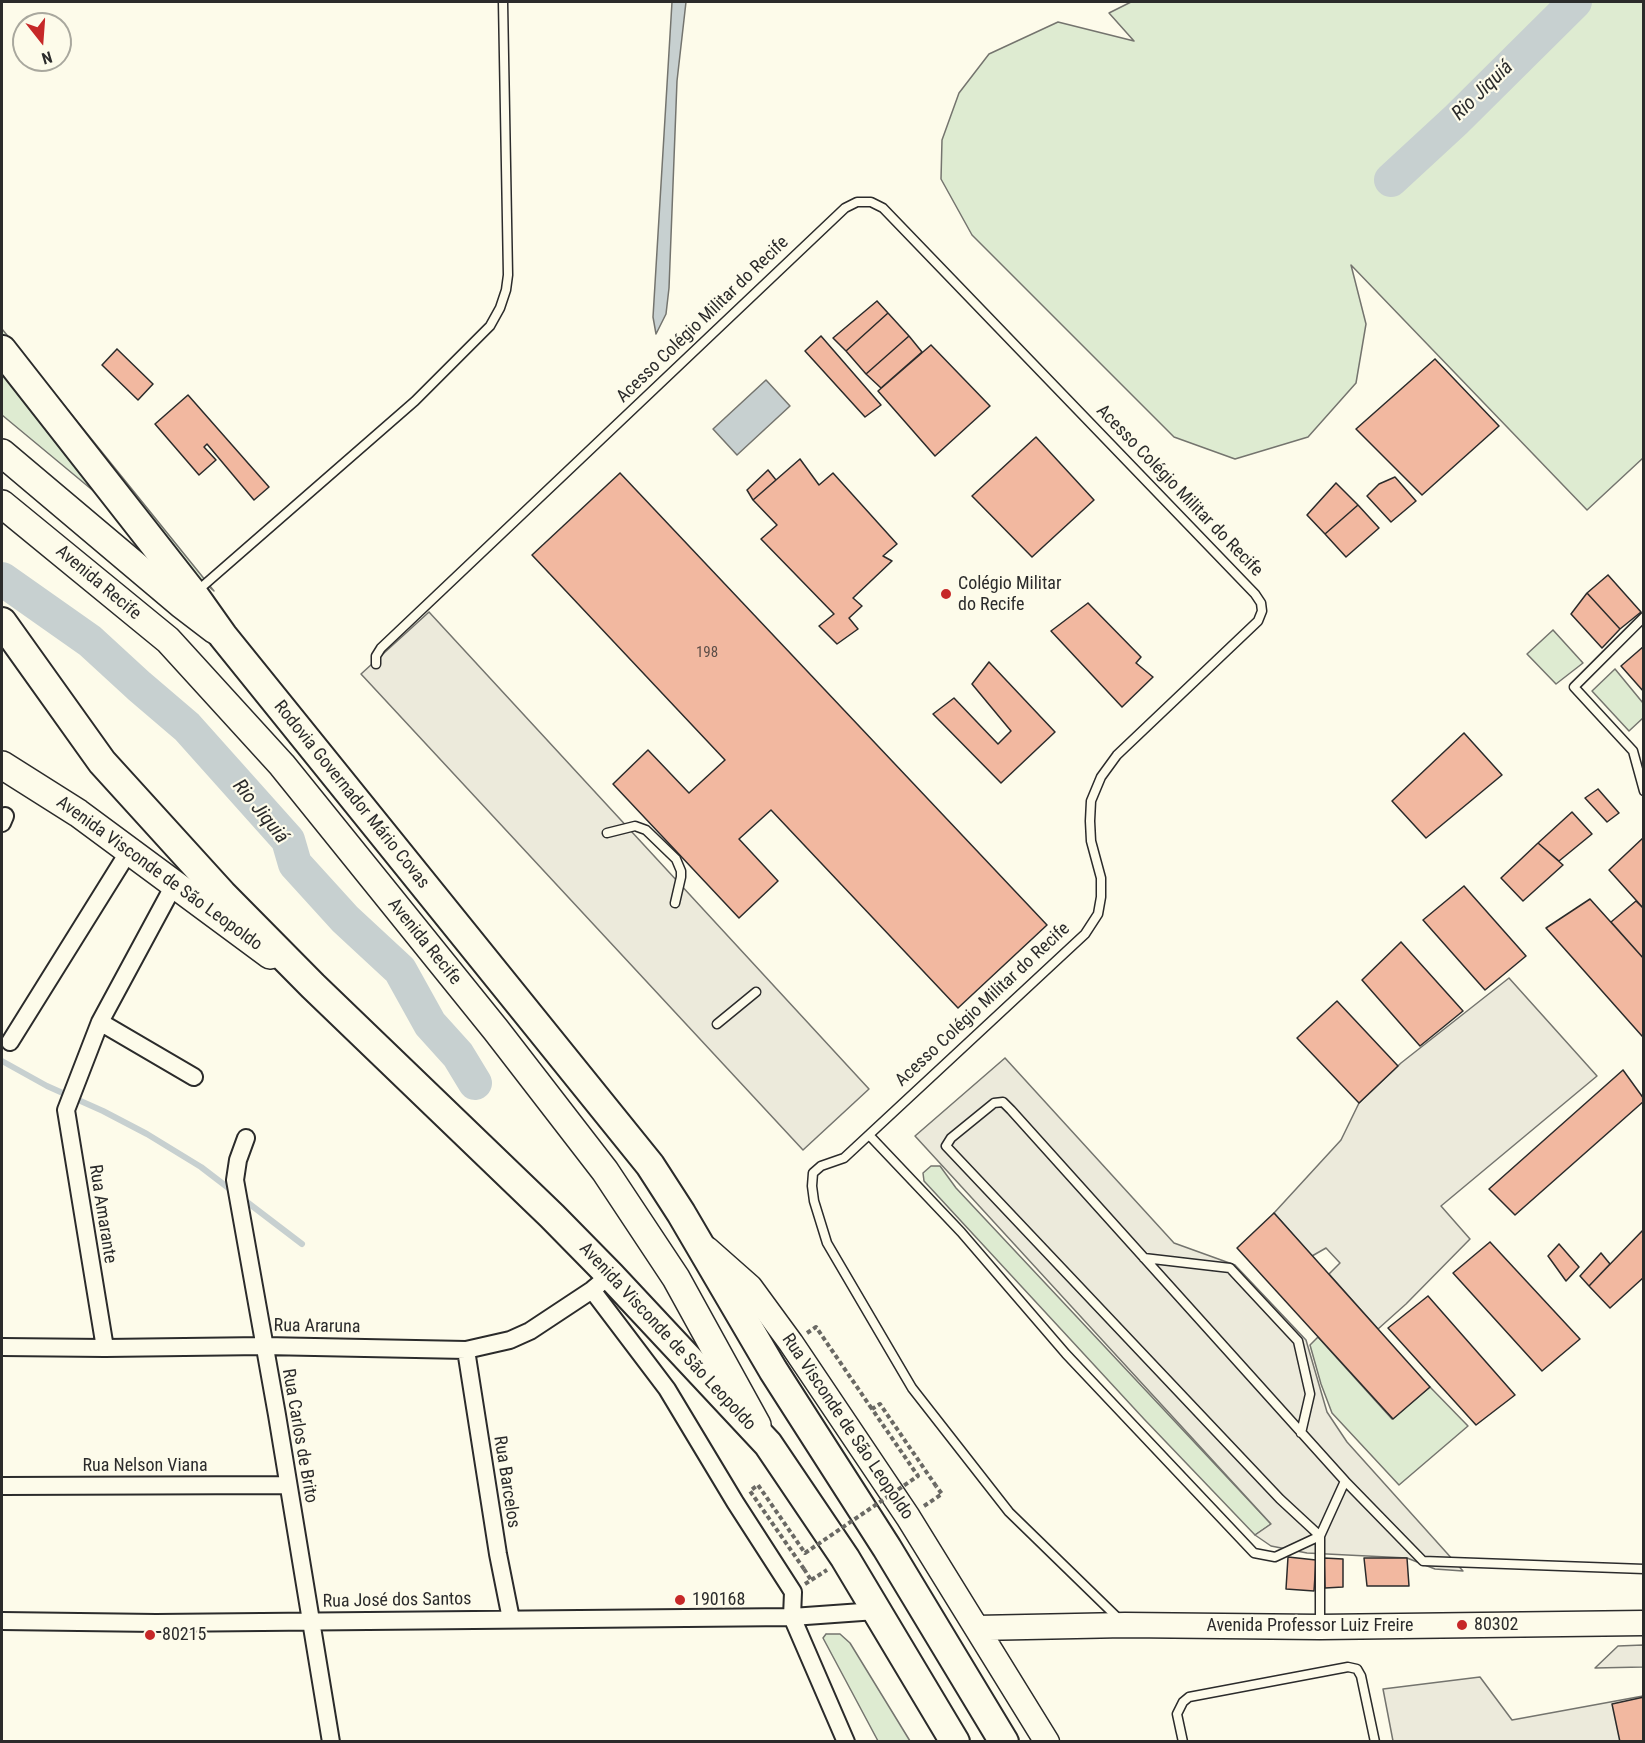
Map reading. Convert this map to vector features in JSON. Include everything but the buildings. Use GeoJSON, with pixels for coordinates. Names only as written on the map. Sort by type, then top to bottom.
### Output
{"type":"FeatureCollection","features":[{"type":"Feature","properties":{"kind":"highway","name":"Rodovia Governador Mário Covas"},"geometry":{"type":"LineString","coordinates":[[2,350],[224,636],[650,1165],[698,1241]]}},
{"type":"Feature","properties":{"kind":"highway","name":"Avenida Visconde de São Leopoldo"},"geometry":{"type":"LineString","coordinates":[[2,622],[102,762],[222,894],[313,986],[535,1199],[601,1283],[714,1388],[768,1444],[845,1558],[948,1738]]}},
{"type":"Feature","properties":{"kind":"highway"},"geometry":{"type":"LineString","coordinates":[[698,1241],[774,1370],[1004,1742]]}},
{"type":"Feature","properties":{"kind":"main road","name":"Avenida Recife"},"geometry":{"type":"LineString","coordinates":[[2,453],[181,604],[224,636]]}},
{"type":"Feature","properties":{"kind":"main road","name":"Avenida Recife"},"geometry":{"type":"LineString","coordinates":[[2,504],[168,640],[282,765],[496,1030],[605,1171],[676,1278],[768,1444]]}},
{"type":"Feature","properties":{"kind":"main road","name":"Avenida Visconde de São Leopoldo"},"geometry":{"type":"LineString","coordinates":[[2,765],[78,813],[313,986]]}},
{"type":"Feature","properties":{"kind":"main road","name":"Rua Visconde de São Leopoldo"},"geometry":{"type":"LineString","coordinates":[[698,1241],[750,1287],[764,1306],[908,1517],[977,1628]]}},
{"type":"Feature","properties":{"kind":"main road","name":"Avenida Professor Luiz Freire"},"geometry":{"type":"LineString","coordinates":[[977,1628],[1125,1625],[1320,1627],[1644,1623]]}},
{"type":"Feature","properties":{"kind":"main road"},"geometry":{"type":"LineString","coordinates":[[977,1628],[1047,1742]]}},
{"type":"Feature","properties":{"kind":"street"},"geometry":{"type":"LineString","coordinates":[[10,1042],[129,851]]}},
{"type":"Feature","properties":{"kind":"street","name":"Rua Amarante"},"geometry":{"type":"LineString","coordinates":[[105,1348],[66,1110],[100,1022],[174,885]]}},
{"type":"Feature","properties":{"kind":"street"},"geometry":{"type":"LineString","coordinates":[[100,1022],[194,1077]]}},
{"type":"Feature","properties":{"kind":"street","name":"Rua Carlos de Brito"},"geometry":{"type":"LineString","coordinates":[[246,1138],[238,1160],[235,1180],[277,1415],[331,1742]]}},
{"type":"Feature","properties":{"kind":"street"},"geometry":{"type":"LineString","coordinates":[[601,1283],[793,1592],[792,1617],[846,1742]]}},
{"type":"Feature","properties":{"kind":"street","name":"Rua Araruna"},"geometry":{"type":"LineString","coordinates":[[2,1347],[264,1346],[466,1350],[510,1340],[530,1331],[601,1283]]}},
{"type":"Feature","properties":{"kind":"street","name":"Rua Barcelos"},"geometry":{"type":"LineString","coordinates":[[466,1350],[498,1554],[511,1619]]}},
{"type":"Feature","properties":{"kind":"street","name":"Rua Nelson Viana"},"geometry":{"type":"LineString","coordinates":[[2,1485],[288,1485]]}},
{"type":"Feature","properties":{"kind":"street","name":"Rua José dos Santos"},"geometry":{"type":"LineString","coordinates":[[2,1621],[156,1623],[792,1617],[876,1611]]}},
{"type":"Feature","properties":{"kind":"lane"},"geometry":{"type":"LineString","coordinates":[[194,595],[415,401],[490,326],[500,308],[508,275],[503,2]]}},
{"type":"Feature","properties":{"kind":"lane","name":"Acesso Colégio Militar do Recife"},"geometry":{"type":"LineString","coordinates":[[375,664],[376,656],[381,648],[845,208],[857,202],[871,202],[883,208],[1255,594],[1261,603],[1262,611],[1258,621],[1117,755],[1101,777],[1092,801],[1090,821],[1090,841],[1101,878],[1101,897],[1098,914],[1085,934],[844,1158],[820,1166],[813,1173],[814,1201],[827,1243],[912,1388],[1009,1512],[1125,1625]]}},
{"type":"Feature","properties":{"kind":"lane"},"geometry":{"type":"LineString","coordinates":[[1644,617],[1574,687],[1633,751],[1644,791]]}},
{"type":"Feature","properties":{"kind":"lane"},"geometry":{"type":"LineString","coordinates":[[1633,751],[1644,754]]}},
{"type":"Feature","properties":{"kind":"lane"},"geometry":{"type":"LineString","coordinates":[[607,833],[635,826],[646,830],[675,859],[681,871],[675,903]]}},
{"type":"Feature","properties":{"kind":"lane"},"geometry":{"type":"LineString","coordinates":[[717,1024],[756,992]]}},
{"type":"Feature","properties":{"kind":"lane"},"geometry":{"type":"LineString","coordinates":[[1320,1536],[1280,1498],[951,1153],[946,1146],[951,1138],[994,1103],[1002,1102],[1345,1481],[1423,1561],[1644,1569]]}},
{"type":"Feature","properties":{"kind":"lane"},"geometry":{"type":"LineString","coordinates":[[869,1135],[962,1232],[1066,1354],[1254,1553],[1275,1557],[1320,1536]]}},
{"type":"Feature","properties":{"kind":"lane"},"geometry":{"type":"LineString","coordinates":[[1144,1258],[1230,1268],[1298,1341],[1310,1394],[1301,1433]]}},
{"type":"Feature","properties":{"kind":"lane"},"geometry":{"type":"LineString","coordinates":[[1320,1627],[1320,1536],[1345,1481]]}},
{"type":"Feature","properties":{"kind":"lane"},"geometry":{"type":"LineString","coordinates":[[1183,1742],[1177,1714],[1183,1702],[1189,1697],[1348,1667],[1357,1669],[1361,1676],[1375,1742]]}},
{"type":"Feature","properties":{"kind":"path"},"geometry":{"type":"LineString","coordinates":[[812,1580],[750,1491],[758,1485],[805,1554],[918,1476],[816,1326]]}},
{"type":"Feature","properties":{"kind":"path"},"geometry":{"type":"LineString","coordinates":[[872,1409],[880,1404],[942,1494]]}},
{"type":"Feature","properties":{"kind":"path"},"geometry":{"type":"LineString","coordinates":[[793,1592],[845,1558]]}},
{"type":"Feature","properties":{"kind":"green space"},"geometry":{"type":"Polygon","coordinates":[[[1131,2],[1643,2],[1643,458],[1587,510],[1351,265],[1366,324],[1356,383],[1308,437],[1235,459],[1174,437],[972,235],[941,179],[942,140],[959,93],[989,54],[1058,22],[1134,41],[1109,13],[1131,2]]]}},
{"type":"Feature","properties":{"kind":"green space"},"geometry":{"type":"Polygon","coordinates":[[[2,329],[39,374],[214,591],[2,415],[2,329]]]}},
{"type":"Feature","properties":{"kind":"green space"},"geometry":{"type":"Polygon","coordinates":[[[1553,630],[1583,663],[1556,684],[1527,654],[1553,630]]]}},
{"type":"Feature","properties":{"kind":"green space"},"geometry":{"type":"Polygon","coordinates":[[[1615,669],[1643,703],[1643,718],[1629,731],[1592,691],[1615,669]]]}},
{"type":"Feature","properties":{"kind":"green space"},"geometry":{"type":"Polygon","coordinates":[[[931,1166],[940,1166],[956,1188],[1271,1524],[1255,1535],[1144,1419],[924,1181],[923,1173],[931,1166]]]}},
{"type":"Feature","properties":{"kind":"green space"},"geometry":{"type":"Polygon","coordinates":[[[1318,1337],[1392,1419],[1430,1387],[1468,1426],[1399,1485],[1332,1413],[1310,1345],[1318,1337]]]}},
{"type":"Feature","properties":{"kind":"green space"},"geometry":{"type":"Polygon","coordinates":[[[826,1634],[840,1634],[850,1643],[910,1741],[878,1741],[823,1638],[826,1634]]]}},
{"type":"Feature","properties":{"kind":"shaded area"},"geometry":{"type":"Polygon","coordinates":[[[672,2],[686,2],[677,81],[669,288],[666,314],[656,334],[653,317],[672,2]]]}},
{"type":"Feature","properties":{"kind":"shaded area"},"geometry":{"type":"Polygon","coordinates":[[[766,380],[790,406],[737,455],[713,429],[766,380]]]}},
{"type":"Feature","properties":{"kind":"shaded area"},"geometry":{"type":"Polygon","coordinates":[[[429,612],[869,1089],[803,1150],[361,674],[429,612]]]}},
{"type":"Feature","properties":{"kind":"shaded area"},"geometry":{"type":"Polygon","coordinates":[[[1509,978],[1597,1076],[1441,1206],[1470,1239],[1378,1329],[1329,1274],[1340,1263],[1326,1248],[1312,1256],[1274,1213],[1341,1140],[1359,1103],[1401,1063],[1509,978]]]}},
{"type":"Feature","properties":{"kind":"shaded area"},"geometry":{"type":"Polygon","coordinates":[[[1005,1058],[1174,1243],[1235,1265],[1306,1340],[1327,1412],[1347,1442],[1463,1571],[1435,1569],[1407,1558],[1307,1553],[1271,1546],[1255,1535],[1271,1524],[915,1136],[1005,1058]]]}},
{"type":"Feature","properties":{"kind":"shaded area"},"geometry":{"type":"Polygon","coordinates":[[[1643,1645],[1643,1667],[1595,1668],[1618,1646],[1643,1645]]]}},
{"type":"Feature","properties":{"kind":"shaded area"},"geometry":{"type":"Polygon","coordinates":[[[1480,1677],[1512,1720],[1643,1696],[1643,1741],[1393,1741],[1383,1689],[1480,1677]]]}},
{"type":"Feature","properties":{"kind":"waterway","name":"Rio Jiquiá"},"geometry":{"type":"LineString","coordinates":[[1391,180],[1456,120],[1575,2]]}},
{"type":"Feature","properties":{"kind":"waterway","name":"Rio Jiquiá"},"geometry":{"type":"LineString","coordinates":[[2,579],[90,641],[187,727],[288,840],[295,864],[345,919],[400,970],[430,1024],[458,1055],[475,1083]]}},
{"type":"Feature","properties":{"kind":"waterway"},"geometry":{"type":"LineString","coordinates":[[2,1061],[47,1086],[147,1134],[201,1167],[235,1193]]}},
{"type":"Feature","properties":{"kind":"waterway"},"geometry":{"type":"LineString","coordinates":[[243,1199],[302,1244]]}},
{"type":"Feature","properties":{"kind":"place","name":"Colégio Militar do Recife"},"geometry":{"type":"Point","coordinates":[946,594]}},
{"type":"Feature","properties":{"kind":"place","name":"190168"},"geometry":{"type":"Point","coordinates":[680,1600]}},
{"type":"Feature","properties":{"kind":"place","name":"80302"},"geometry":{"type":"Point","coordinates":[1462,1625]}},
{"type":"Feature","properties":{"kind":"place","name":"80215"},"geometry":{"type":"Point","coordinates":[150,1635]}}]}
